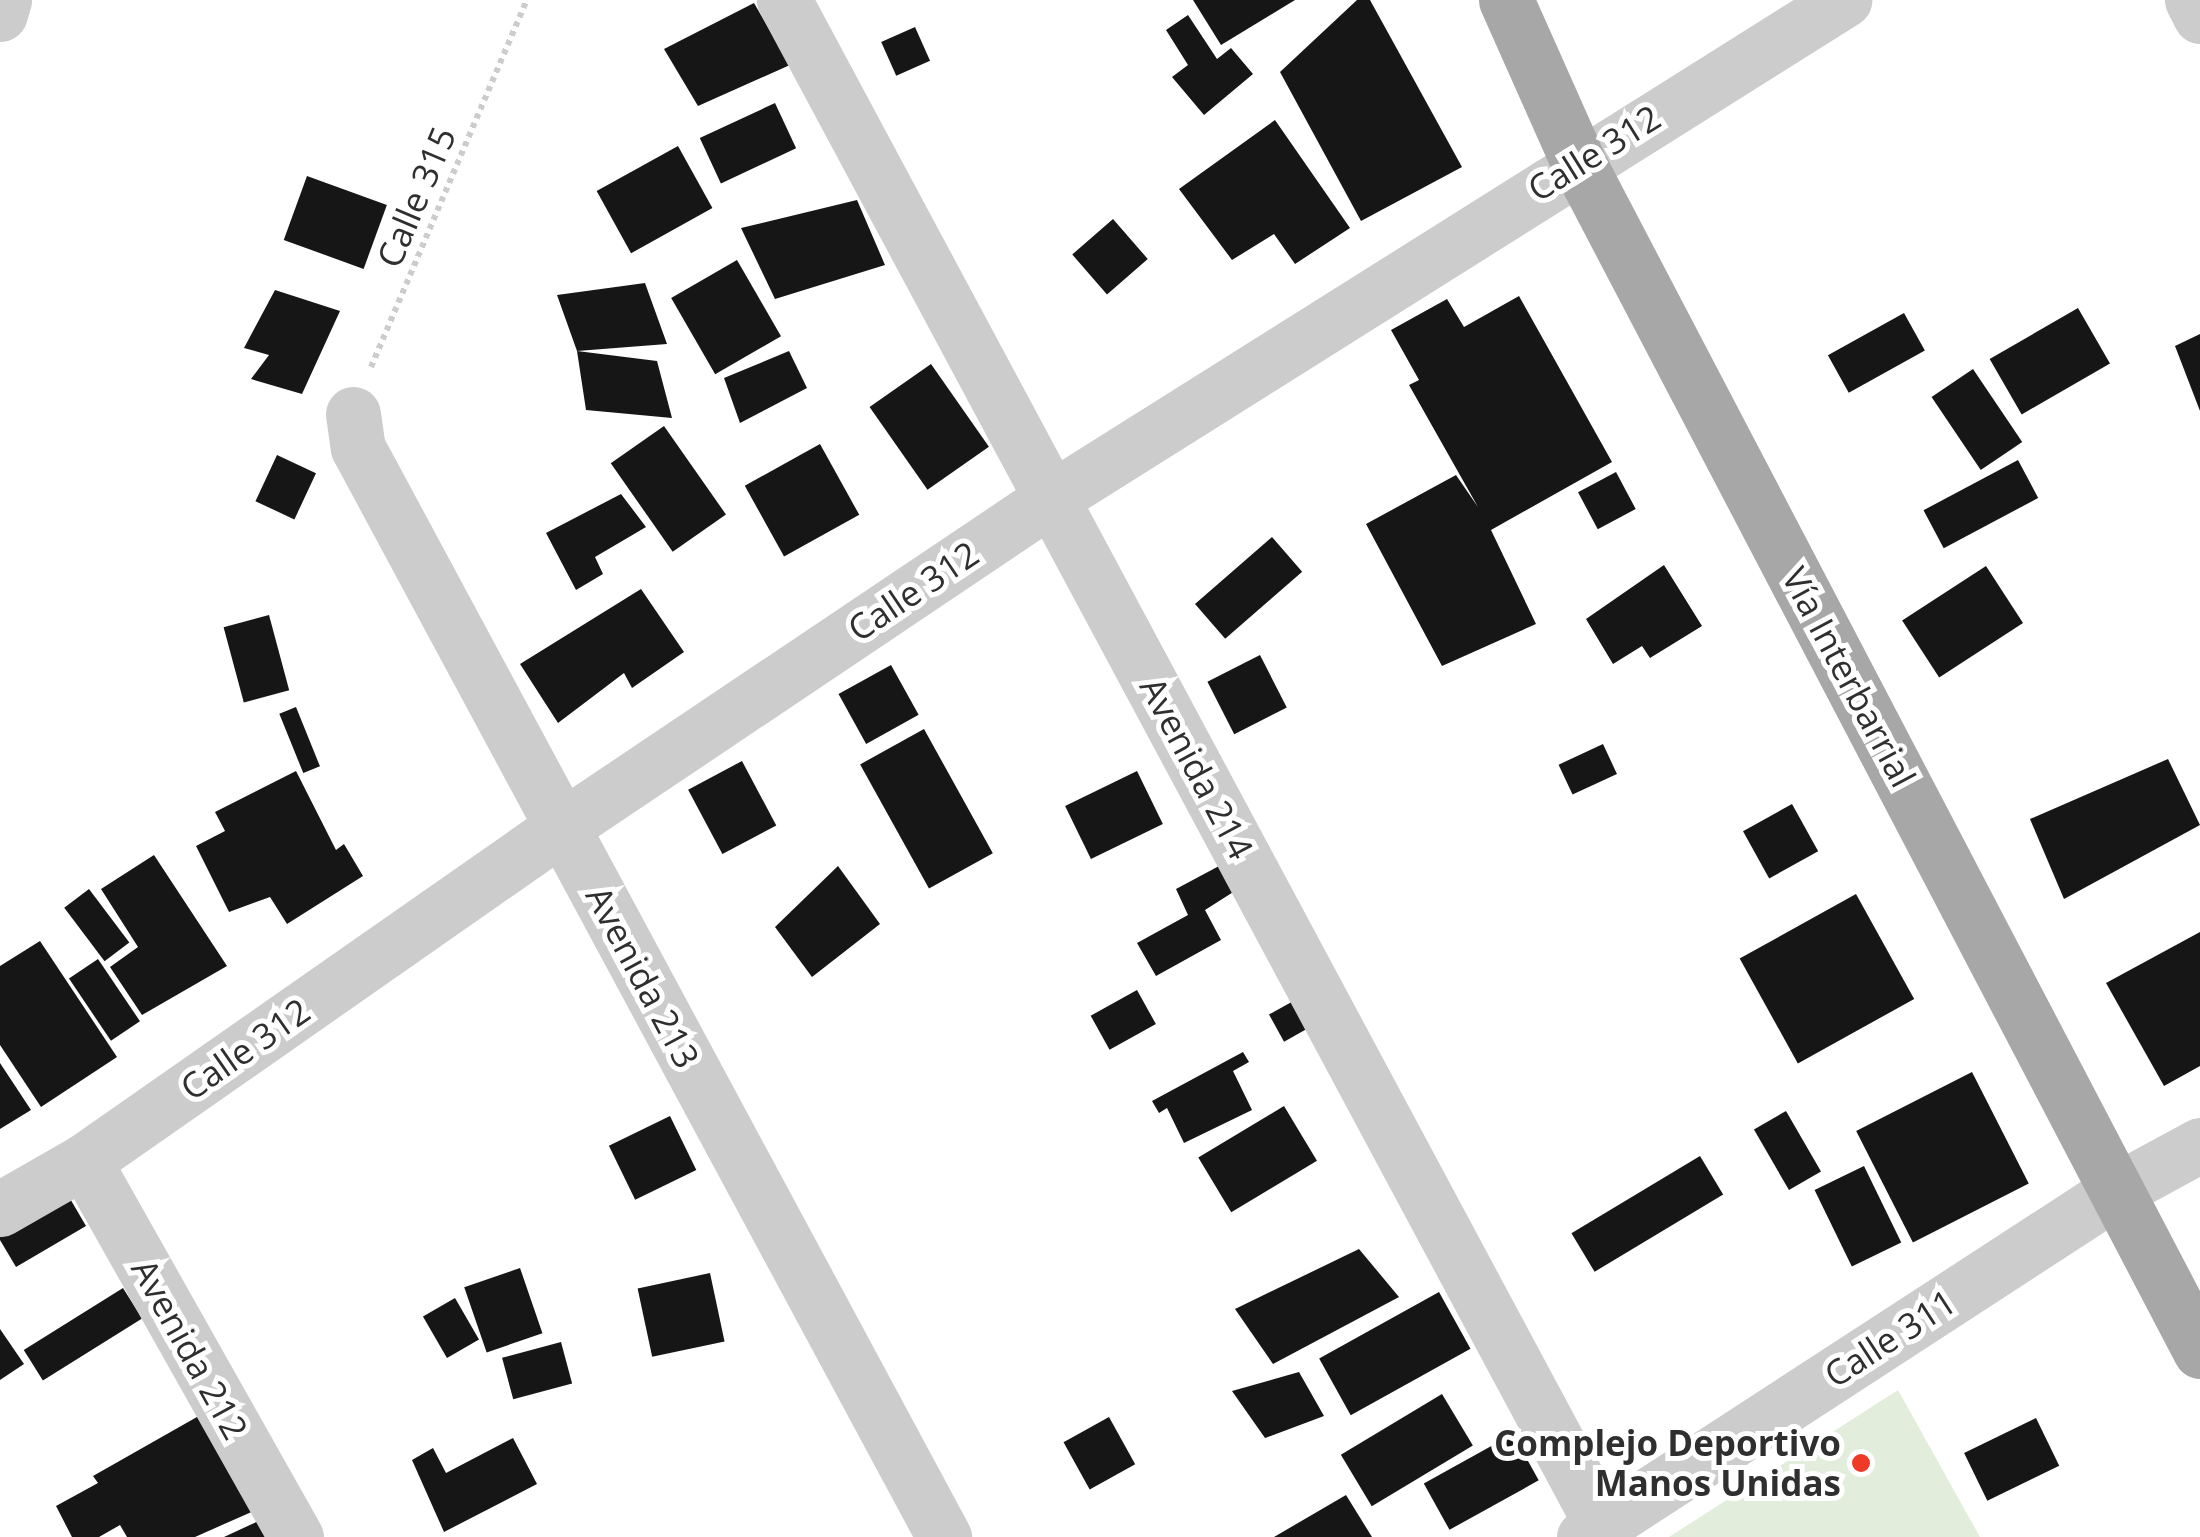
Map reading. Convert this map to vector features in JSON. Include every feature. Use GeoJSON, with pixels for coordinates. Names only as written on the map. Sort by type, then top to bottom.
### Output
{"type":"FeatureCollection","features":[{"type":"Feature","properties":{"kind":"main road","name":"Vía Interbarrial"},"geometry":{"type":"LineString","coordinates":[[1506,0],[1578,162],[2119,1189],[2200,1351]]}},
{"type":"Feature","properties":{"kind":"street"},"geometry":{"type":"LineString","coordinates":[[0,14],[4,0]]}},
{"type":"Feature","properties":{"kind":"street","name":"Avenida 214"},"geometry":{"type":"LineString","coordinates":[[784,0],[1052,498],[1598,1533]]}},
{"type":"Feature","properties":{"kind":"street","name":"Calle 312"},"geometry":{"type":"LineString","coordinates":[[0,1209],[84,1161],[562,828],[1052,498],[1578,162],[1844,0]]}},
{"type":"Feature","properties":{"kind":"street"},"geometry":{"type":"LineString","coordinates":[[2192,0],[2200,16]]}},
{"type":"Feature","properties":{"kind":"street","name":"Avenida 213"},"geometry":{"type":"LineString","coordinates":[[353,414],[358,448],[944,1537]]}},
{"type":"Feature","properties":{"kind":"street","name":"Calle 311"},"geometry":{"type":"LineString","coordinates":[[1598,1533],[2119,1189],[2200,1145]]}},
{"type":"Feature","properties":{"kind":"street","name":"Avenida 212"},"geometry":{"type":"LineString","coordinates":[[84,1161],[296,1537]]}},
{"type":"Feature","properties":{"kind":"path","name":"Calle 315"},"geometry":{"type":"LineString","coordinates":[[353,414],[527,0]]}},
{"type":"Feature","properties":{"kind":"green space","name":"Complejo Deportivo Manos Unidas"},"geometry":{"type":"Polygon","coordinates":[[[1898,1390],[1980,1537],[1669,1537],[1898,1390]]]}},
{"type":"Feature","properties":{"kind":"building"},"geometry":{"type":"Polygon","coordinates":[[[1193,0],[1295,0],[1221,45],[1193,0]]]}},
{"type":"Feature","properties":{"kind":"building"},"geometry":{"type":"Polygon","coordinates":[[[1357,0],[1370,0],[1462,167],[1361,221],[1280,72],[1357,0]]]}},
{"type":"Feature","properties":{"kind":"building"},"geometry":{"type":"Polygon","coordinates":[[[754,3],[790,65],[698,106],[664,49],[754,3]]]}},
{"type":"Feature","properties":{"kind":"building"},"geometry":{"type":"Polygon","coordinates":[[[1188,15],[1217,59],[1231,48],[1253,74],[1204,115],[1172,77],[1188,65],[1166,30],[1188,15]]]}},
{"type":"Feature","properties":{"kind":"building"},"geometry":{"type":"Polygon","coordinates":[[[915,27],[930,61],[896,76],[881,42],[915,27]]]}},
{"type":"Feature","properties":{"kind":"building"},"geometry":{"type":"Polygon","coordinates":[[[775,103],[796,148],[721,183],[700,138],[775,103]]]}},
{"type":"Feature","properties":{"kind":"building"},"geometry":{"type":"Polygon","coordinates":[[[1275,120],[1350,228],[1295,264],[1274,234],[1232,260],[1179,189],[1275,120]]]}},
{"type":"Feature","properties":{"kind":"building"},"geometry":{"type":"Polygon","coordinates":[[[678,146],[712,208],[631,253],[597,191],[678,146]]]}},
{"type":"Feature","properties":{"kind":"building"},"geometry":{"type":"Polygon","coordinates":[[[307,176],[387,205],[364,269],[284,240],[307,176]]]}},
{"type":"Feature","properties":{"kind":"building"},"geometry":{"type":"Polygon","coordinates":[[[857,200],[885,265],[775,299],[741,228],[857,200]]]}},
{"type":"Feature","properties":{"kind":"building"},"geometry":{"type":"Polygon","coordinates":[[[1113,219],[1148,259],[1107,294],[1072,254],[1113,219]]]}},
{"type":"Feature","properties":{"kind":"building"},"geometry":{"type":"Polygon","coordinates":[[[737,260],[781,336],[715,374],[671,298],[737,260]]]}},
{"type":"Feature","properties":{"kind":"building"},"geometry":{"type":"Polygon","coordinates":[[[645,283],[667,344],[577,351],[557,295],[645,283]]]}},
{"type":"Feature","properties":{"kind":"building"},"geometry":{"type":"Polygon","coordinates":[[[275,290],[340,311],[302,394],[251,379],[269,355],[244,348],[275,290]]]}},
{"type":"Feature","properties":{"kind":"building"},"geometry":{"type":"Polygon","coordinates":[[[1519,296],[1612,462],[1491,530],[1536,624],[1442,666],[1366,524],[1456,475],[1478,507],[1409,385],[1419,380],[1391,330],[1447,299],[1464,327],[1519,296]]]}},
{"type":"Feature","properties":{"kind":"building"},"geometry":{"type":"Polygon","coordinates":[[[2078,308],[2110,363],[2022,414],[1990,359],[2078,308]]]}},
{"type":"Feature","properties":{"kind":"building"},"geometry":{"type":"Polygon","coordinates":[[[1904,313],[1925,351],[1849,393],[1828,355],[1904,313]]]}},
{"type":"Feature","properties":{"kind":"building"},"geometry":{"type":"Polygon","coordinates":[[[2200,334],[2200,411],[2175,346],[2200,334]]]}},
{"type":"Feature","properties":{"kind":"building"},"geometry":{"type":"Polygon","coordinates":[[[577,351],[657,361],[672,418],[586,410],[577,351]]]}},
{"type":"Feature","properties":{"kind":"building"},"geometry":{"type":"Polygon","coordinates":[[[789,351],[807,388],[740,423],[724,378],[789,351]]]}},
{"type":"Feature","properties":{"kind":"building"},"geometry":{"type":"Polygon","coordinates":[[[931,364],[989,447],[927,490],[870,407],[931,364]]]}},
{"type":"Feature","properties":{"kind":"building"},"geometry":{"type":"Polygon","coordinates":[[[1973,369],[2022,442],[1981,470],[1932,397],[1973,369]]]}},
{"type":"Feature","properties":{"kind":"building"},"geometry":{"type":"Polygon","coordinates":[[[664,426],[726,514],[673,552],[611,463],[664,426]]]}},
{"type":"Feature","properties":{"kind":"building"},"geometry":{"type":"Polygon","coordinates":[[[820,444],[859,515],[784,557],[745,486],[820,444]]]}},
{"type":"Feature","properties":{"kind":"building"},"geometry":{"type":"Polygon","coordinates":[[[277,455],[316,473],[294,519],[255,501],[277,455]]]}},
{"type":"Feature","properties":{"kind":"building"},"geometry":{"type":"Polygon","coordinates":[[[2018,460],[2038,498],[1944,548],[1924,510],[2018,460]]]}},
{"type":"Feature","properties":{"kind":"building"},"geometry":{"type":"Polygon","coordinates":[[[1616,472],[1636,509],[1598,529],[1578,492],[1616,472]]]}},
{"type":"Feature","properties":{"kind":"building"},"geometry":{"type":"Polygon","coordinates":[[[621,494],[646,527],[595,557],[603,574],[576,590],[546,533],[621,494]]]}},
{"type":"Feature","properties":{"kind":"building"},"geometry":{"type":"Polygon","coordinates":[[[1272,537],[1302,572],[1225,639],[1195,604],[1272,537]]]}},
{"type":"Feature","properties":{"kind":"building"},"geometry":{"type":"Polygon","coordinates":[[[1664,565],[1702,626],[1650,658],[1642,646],[1613,664],[1586,619],[1664,565]]]}},
{"type":"Feature","properties":{"kind":"building"},"geometry":{"type":"Polygon","coordinates":[[[1986,566],[2023,623],[1939,677],[1902,620],[1986,566]]]}},
{"type":"Feature","properties":{"kind":"building"},"geometry":{"type":"Polygon","coordinates":[[[641,589],[684,652],[632,688],[624,673],[558,723],[520,664],[641,589]]]}},
{"type":"Feature","properties":{"kind":"building"},"geometry":{"type":"Polygon","coordinates":[[[269,615],[289,690],[244,703],[224,627],[269,615]]]}},
{"type":"Feature","properties":{"kind":"building"},"geometry":{"type":"Polygon","coordinates":[[[1260,655],[1287,708],[1234,734],[1207,682],[1260,655]]]}},
{"type":"Feature","properties":{"kind":"building"},"geometry":{"type":"Polygon","coordinates":[[[891,665],[919,715],[866,744],[839,694],[891,665]]]}},
{"type":"Feature","properties":{"kind":"building"},"geometry":{"type":"Polygon","coordinates":[[[296,707],[320,766],[303,773],[279,714],[296,707]]]}},
{"type":"Feature","properties":{"kind":"building"},"geometry":{"type":"Polygon","coordinates":[[[924,729],[993,853],[929,889],[860,764],[924,729]]]}},
{"type":"Feature","properties":{"kind":"building"},"geometry":{"type":"Polygon","coordinates":[[[1603,744],[1617,774],[1573,795],[1559,765],[1603,744]]]}},
{"type":"Feature","properties":{"kind":"building"},"geometry":{"type":"Polygon","coordinates":[[[2168,759],[2200,825],[2064,899],[2030,819],[2168,759]]]}},
{"type":"Feature","properties":{"kind":"building"},"geometry":{"type":"Polygon","coordinates":[[[742,761],[776,825],[722,854],[688,790],[742,761]]]}},
{"type":"Feature","properties":{"kind":"building"},"geometry":{"type":"Polygon","coordinates":[[[296,771],[336,850],[344,844],[363,876],[287,924],[270,897],[229,912],[196,846],[225,831],[215,812],[296,771]]]}},
{"type":"Feature","properties":{"kind":"building"},"geometry":{"type":"Polygon","coordinates":[[[1137,771],[1163,824],[1091,859],[1065,806],[1137,771]]]}},
{"type":"Feature","properties":{"kind":"building"},"geometry":{"type":"Polygon","coordinates":[[[1792,804],[1818,851],[1769,878],[1743,831],[1792,804]]]}},
{"type":"Feature","properties":{"kind":"building"},"geometry":{"type":"Polygon","coordinates":[[[154,855],[227,966],[142,1015],[110,967],[138,947],[101,889],[154,855]]]}},
{"type":"Feature","properties":{"kind":"building"},"geometry":{"type":"Polygon","coordinates":[[[1234,858],[1249,882],[1205,910],[1221,940],[1156,976],[1137,943],[1188,915],[1176,889],[1234,858]]]}},
{"type":"Feature","properties":{"kind":"building"},"geometry":{"type":"Polygon","coordinates":[[[838,866],[880,924],[812,977],[775,927],[838,866]]]}},
{"type":"Feature","properties":{"kind":"building"},"geometry":{"type":"Polygon","coordinates":[[[89,889],[129,943],[105,961],[64,908],[89,889]]]}},
{"type":"Feature","properties":{"kind":"building"},"geometry":{"type":"Polygon","coordinates":[[[1856,894],[1914,999],[1798,1063],[1740,958],[1856,894]]]}},
{"type":"Feature","properties":{"kind":"building"},"geometry":{"type":"Polygon","coordinates":[[[2200,932],[2200,1066],[2164,1086],[2106,983],[2200,932]]]}},
{"type":"Feature","properties":{"kind":"building"},"geometry":{"type":"Polygon","coordinates":[[[40,941],[117,1057],[41,1107],[0,1045],[0,966],[40,941]]]}},
{"type":"Feature","properties":{"kind":"building"},"geometry":{"type":"Polygon","coordinates":[[[98,959],[140,1021],[111,1041],[69,979],[98,959]]]}},
{"type":"Feature","properties":{"kind":"building"},"geometry":{"type":"Polygon","coordinates":[[[1137,990],[1156,1024],[1110,1050],[1091,1016],[1137,990]]]}},
{"type":"Feature","properties":{"kind":"building"},"geometry":{"type":"Polygon","coordinates":[[[1297,999],[1312,1026],[1284,1042],[1269,1015],[1297,999]]]}},
{"type":"Feature","properties":{"kind":"building"},"geometry":{"type":"Polygon","coordinates":[[[1243,1052],[1249,1062],[1233,1071],[1252,1110],[1184,1143],[1167,1108],[1159,1113],[1152,1101],[1243,1052]]]}},
{"type":"Feature","properties":{"kind":"building"},"geometry":{"type":"Polygon","coordinates":[[[0,1063],[31,1110],[0,1129],[0,1063]]]}},
{"type":"Feature","properties":{"kind":"building"},"geometry":{"type":"Polygon","coordinates":[[[1972,1072],[2029,1183],[1913,1242],[1856,1131],[1972,1072]]]}},
{"type":"Feature","properties":{"kind":"building"},"geometry":{"type":"Polygon","coordinates":[[[1284,1106],[1317,1161],[1231,1212],[1198,1158],[1284,1106]]]}},
{"type":"Feature","properties":{"kind":"building"},"geometry":{"type":"Polygon","coordinates":[[[1786,1111],[1821,1172],[1789,1190],[1754,1130],[1786,1111]]]}},
{"type":"Feature","properties":{"kind":"building"},"geometry":{"type":"Polygon","coordinates":[[[670,1116],[696,1170],[635,1200],[609,1146],[670,1116]]]}},
{"type":"Feature","properties":{"kind":"building"},"geometry":{"type":"Polygon","coordinates":[[[1700,1156],[1723,1195],[1595,1272],[1571,1233],[1700,1156]]]}},
{"type":"Feature","properties":{"kind":"building"},"geometry":{"type":"Polygon","coordinates":[[[1864,1166],[1901,1242],[1852,1267],[1815,1190],[1864,1166]]]}},
{"type":"Feature","properties":{"kind":"building"},"geometry":{"type":"Polygon","coordinates":[[[58,1178],[86,1226],[16,1267],[0,1240],[0,1212],[58,1178]]]}},
{"type":"Feature","properties":{"kind":"building"},"geometry":{"type":"Polygon","coordinates":[[[1359,1249],[1399,1297],[1273,1364],[1235,1309],[1359,1249]]]}},
{"type":"Feature","properties":{"kind":"building"},"geometry":{"type":"Polygon","coordinates":[[[520,1268],[542,1333],[487,1352],[464,1287],[520,1268]]]}},
{"type":"Feature","properties":{"kind":"building"},"geometry":{"type":"Polygon","coordinates":[[[710,1273],[725,1341],[652,1357],[638,1288],[710,1273]]]}},
{"type":"Feature","properties":{"kind":"building"},"geometry":{"type":"Polygon","coordinates":[[[123,1288],[142,1319],[43,1381],[24,1350],[123,1288]]]}},
{"type":"Feature","properties":{"kind":"building"},"geometry":{"type":"Polygon","coordinates":[[[1439,1292],[1471,1349],[1351,1415],[1319,1358],[1439,1292]]]}},
{"type":"Feature","properties":{"kind":"building"},"geometry":{"type":"Polygon","coordinates":[[[455,1298],[479,1340],[447,1358],[423,1316],[455,1298]]]}},
{"type":"Feature","properties":{"kind":"building"},"geometry":{"type":"Polygon","coordinates":[[[0,1329],[24,1364],[0,1380],[0,1329]]]}},
{"type":"Feature","properties":{"kind":"building"},"geometry":{"type":"Polygon","coordinates":[[[561,1342],[572,1384],[513,1399],[502,1358],[561,1342]]]}},
{"type":"Feature","properties":{"kind":"building"},"geometry":{"type":"Polygon","coordinates":[[[1299,1372],[1324,1416],[1265,1438],[1232,1391],[1299,1372]]]}},
{"type":"Feature","properties":{"kind":"building"},"geometry":{"type":"Polygon","coordinates":[[[1442,1394],[1473,1445],[1372,1506],[1341,1455],[1442,1394]]]}},
{"type":"Feature","properties":{"kind":"building"},"geometry":{"type":"Polygon","coordinates":[[[204,1413],[258,1509],[195,1537],[127,1537],[120,1525],[99,1537],[72,1537],[56,1506],[98,1483],[93,1476],[204,1413]]]}},
{"type":"Feature","properties":{"kind":"building"},"geometry":{"type":"Polygon","coordinates":[[[1109,1417],[1135,1464],[1090,1489],[1064,1442],[1109,1417]]]}},
{"type":"Feature","properties":{"kind":"building"},"geometry":{"type":"Polygon","coordinates":[[[2036,1418],[2059,1466],[1987,1501],[1964,1453],[2036,1418]]]}},
{"type":"Feature","properties":{"kind":"building"},"geometry":{"type":"Polygon","coordinates":[[[1513,1434],[1539,1480],[1449,1530],[1424,1483],[1513,1434]]]}},
{"type":"Feature","properties":{"kind":"building"},"geometry":{"type":"Polygon","coordinates":[[[513,1438],[537,1484],[444,1532],[412,1460],[433,1448],[446,1473],[513,1438]]]}},
{"type":"Feature","properties":{"kind":"building"},"geometry":{"type":"Polygon","coordinates":[[[1346,1495],[1372,1537],[1274,1537],[1346,1495]]]}},
{"type":"Feature","properties":{"kind":"building"},"geometry":{"type":"Polygon","coordinates":[[[265,1518],[274,1537],[224,1537],[265,1518]]]}},
{"type":"Feature","properties":{"kind":"place","name":"Complejo Deportivo Manos Unidas"},"geometry":{"type":"Point","coordinates":[1861,1463]}}]}
